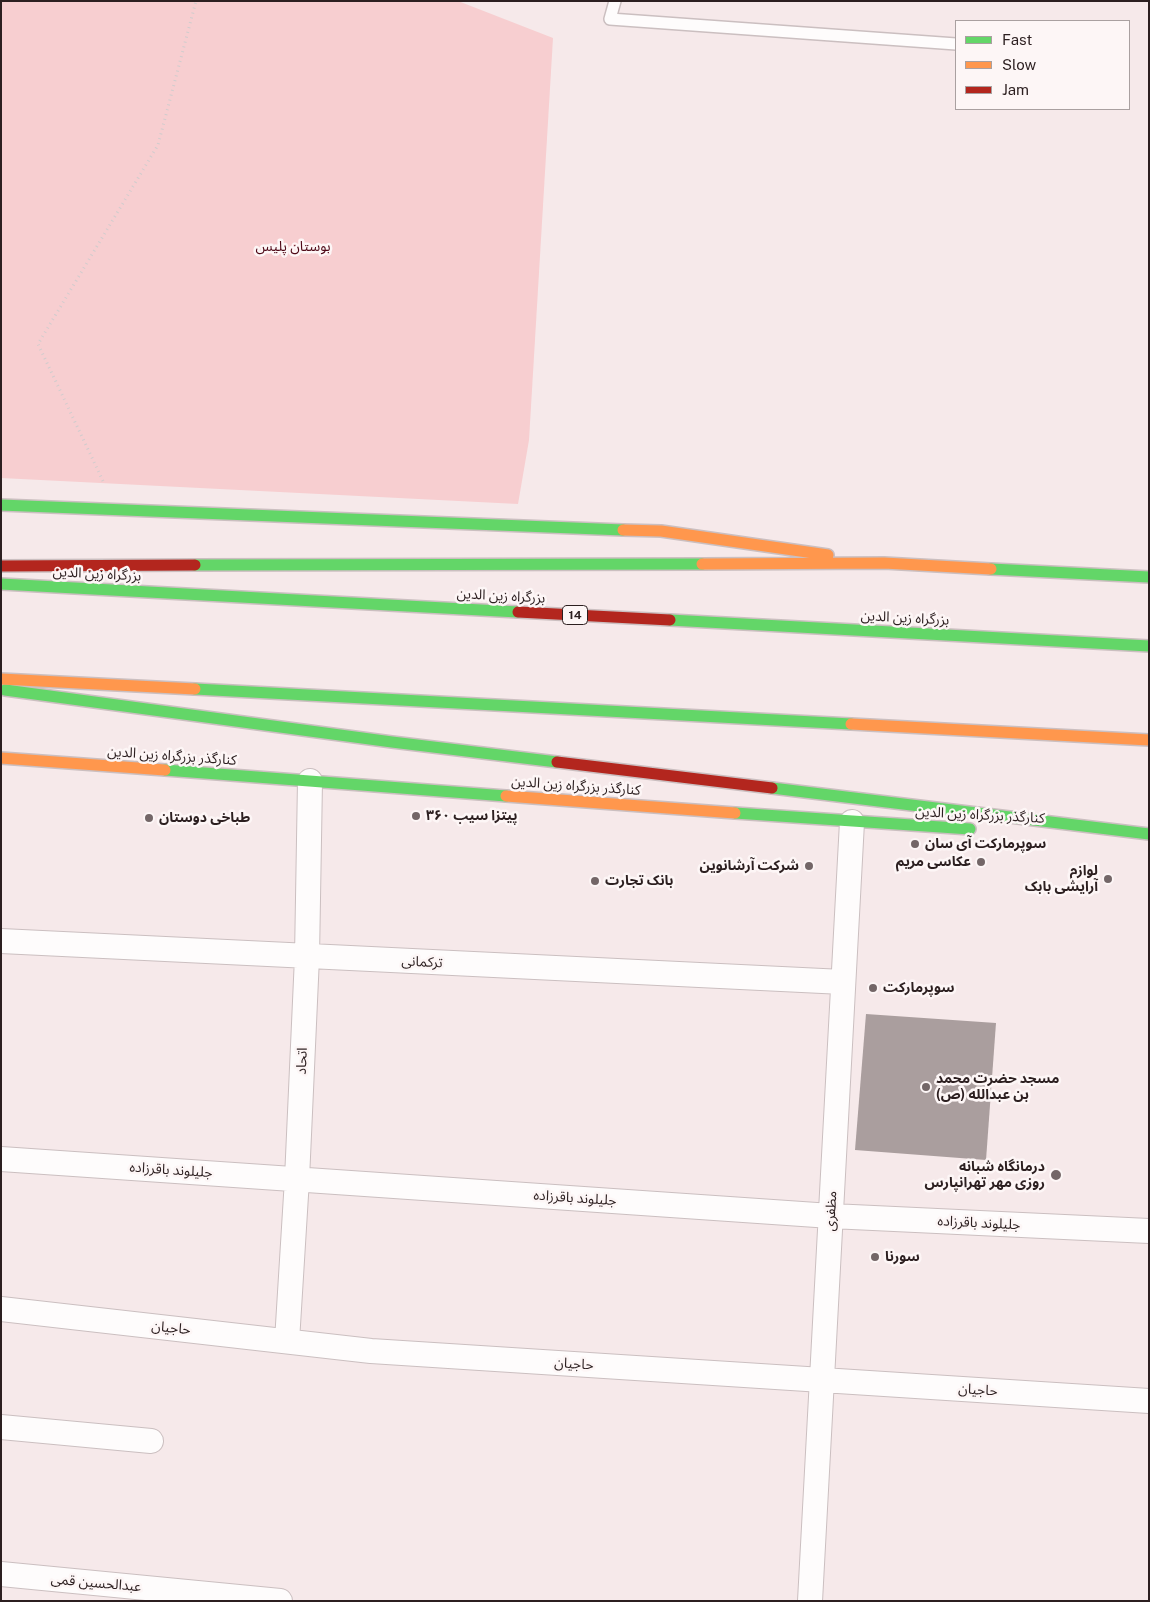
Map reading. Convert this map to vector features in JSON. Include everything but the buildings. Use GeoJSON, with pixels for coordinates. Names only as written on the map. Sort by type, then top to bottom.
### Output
{"type":"FeatureCollection","features":[{"type":"Feature","properties":{"kind":"main road"},"geometry":{"type":"LineString","coordinates":[[1,505],[661,531],[884,563]]}},
{"type":"Feature","properties":{"kind":"main road"},"geometry":{"type":"LineString","coordinates":[[1,566],[884,563],[1149,577]]}},
{"type":"Feature","properties":{"kind":"main road","name":"بزرگراه زین الدین"},"geometry":{"type":"LineString","coordinates":[[1,584],[1149,646]]}},
{"type":"Feature","properties":{"kind":"main road"},"geometry":{"type":"LineString","coordinates":[[1,679],[1149,740]]}},
{"type":"Feature","properties":{"kind":"main road"},"geometry":{"type":"LineString","coordinates":[[1,690],[401,743],[1149,834]]}},
{"type":"Feature","properties":{"kind":"main road","name":"کنارگذر بزرگراه زین الدین"},"geometry":{"type":"LineString","coordinates":[[1,758],[980,830]]}},
{"type":"Feature","properties":{"kind":"main road","name":"کنارگذر بزرگراه زین الدین"},"geometry":{"type":"LineString","coordinates":[[1060,834],[1149,840]]}},
{"type":"Feature","properties":{"kind":"street","name":"اتحاد"},"geometry":{"type":"LineString","coordinates":[[287,1341],[297,1179],[307,957],[310,781]]}},
{"type":"Feature","properties":{"kind":"street","name":"مظفری"},"geometry":{"type":"LineString","coordinates":[[810,1601],[852,822]]}},
{"type":"Feature","properties":{"kind":"street","name":"ترکمانی"},"geometry":{"type":"LineString","coordinates":[[1,941],[843,982]]}},
{"type":"Feature","properties":{"kind":"street","name":"جلیلوند باقرزاده"},"geometry":{"type":"LineString","coordinates":[[1,1159],[831,1216],[1149,1231]]}},
{"type":"Feature","properties":{"kind":"street","name":"حاجیان"},"geometry":{"type":"LineString","coordinates":[[1,1309],[371,1351],[1149,1401]]}},
{"type":"Feature","properties":{"kind":"street"},"geometry":{"type":"LineString","coordinates":[[1,1426],[151,1441]]}},
{"type":"Feature","properties":{"kind":"street","name":"عبدالحسین قمی"},"geometry":{"type":"LineString","coordinates":[[1,1574],[280,1601]]}},
{"type":"Feature","properties":{"kind":"lane"},"geometry":{"type":"LineString","coordinates":[[616,1],[610,19],[955,44]]}},
{"type":"Feature","properties":{"kind":"path"},"geometry":{"type":"LineString","coordinates":[[104,484],[38,344],[158,145],[196,1]]}},
{"type":"Feature","properties":{"kind":"green space","name":"بوستان پلیس"},"geometry":{"type":"Polygon","coordinates":[[[1,1],[458,1],[553,38],[529,440],[518,504],[1,478],[1,1]]]}},
{"type":"Feature","properties":{"kind":"traffic: fast"},"geometry":{"type":"LineString","coordinates":[[1,505],[623,530]]}},
{"type":"Feature","properties":{"kind":"traffic: fast"},"geometry":{"type":"LineString","coordinates":[[195,565],[702,564]]}},
{"type":"Feature","properties":{"kind":"traffic: fast"},"geometry":{"type":"LineString","coordinates":[[991,569],[1149,577]]}},
{"type":"Feature","properties":{"kind":"traffic: fast"},"geometry":{"type":"LineString","coordinates":[[1,584],[518,612]]}},
{"type":"Feature","properties":{"kind":"traffic: fast"},"geometry":{"type":"LineString","coordinates":[[670,620],[1149,646]]}},
{"type":"Feature","properties":{"kind":"traffic: fast"},"geometry":{"type":"LineString","coordinates":[[195,689],[851,724]]}},
{"type":"Feature","properties":{"kind":"traffic: fast"},"geometry":{"type":"LineString","coordinates":[[5,690],[392,742],[557,762]]}},
{"type":"Feature","properties":{"kind":"traffic: fast"},"geometry":{"type":"LineString","coordinates":[[165,770],[506,796]]}},
{"type":"Feature","properties":{"kind":"traffic: fast"},"geometry":{"type":"LineString","coordinates":[[772,788],[1149,834]]}},
{"type":"Feature","properties":{"kind":"traffic: fast"},"geometry":{"type":"LineString","coordinates":[[735,813],[970,829]]}},
{"type":"Feature","properties":{"kind":"traffic: slow"},"geometry":{"type":"LineString","coordinates":[[623,530],[661,531],[828,555]]}},
{"type":"Feature","properties":{"kind":"traffic: slow"},"geometry":{"type":"LineString","coordinates":[[702,564],[884,563],[991,569]]}},
{"type":"Feature","properties":{"kind":"traffic: slow"},"geometry":{"type":"LineString","coordinates":[[1,679],[195,689]]}},
{"type":"Feature","properties":{"kind":"traffic: slow"},"geometry":{"type":"LineString","coordinates":[[851,724],[1149,740]]}},
{"type":"Feature","properties":{"kind":"traffic: slow"},"geometry":{"type":"LineString","coordinates":[[1,758],[165,770]]}},
{"type":"Feature","properties":{"kind":"traffic: slow"},"geometry":{"type":"LineString","coordinates":[[506,796],[735,813]]}},
{"type":"Feature","properties":{"kind":"traffic: jam"},"geometry":{"type":"LineString","coordinates":[[1,566],[195,565]]}},
{"type":"Feature","properties":{"kind":"traffic: jam"},"geometry":{"type":"LineString","coordinates":[[518,612],[670,620]]}},
{"type":"Feature","properties":{"kind":"traffic: jam"},"geometry":{"type":"LineString","coordinates":[[557,762],[772,788]]}},
{"type":"Feature","properties":{"kind":"place","name":"پیتزا سیب ۳۶۰"},"geometry":{"type":"Point","coordinates":[416,816]}},
{"type":"Feature","properties":{"kind":"place","name":"طباخی دوستان"},"geometry":{"type":"Point","coordinates":[149,818]}},
{"type":"Feature","properties":{"kind":"place","name":"سوپرمارکت آی سان"},"geometry":{"type":"Point","coordinates":[915,844]}},
{"type":"Feature","properties":{"kind":"place","name":"عکاسی مریم"},"geometry":{"type":"Point","coordinates":[981,862]}},
{"type":"Feature","properties":{"kind":"place","name":"شرکت آرشانوین"},"geometry":{"type":"Point","coordinates":[809,866]}},
{"type":"Feature","properties":{"kind":"place","name":"لوازم آرایشی بابک"},"geometry":{"type":"Point","coordinates":[1108,879]}},
{"type":"Feature","properties":{"kind":"place","name":"بانک تجارت"},"geometry":{"type":"Point","coordinates":[595,881]}},
{"type":"Feature","properties":{"kind":"place","name":"سوپرمارکت"},"geometry":{"type":"Point","coordinates":[873,988]}},
{"type":"Feature","properties":{"kind":"place","name":"مسجد حضرت محمد بن عبدالله (ص)"},"geometry":{"type":"Point","coordinates":[926,1087]}},
{"type":"Feature","properties":{"kind":"place","name":"درمانگاه شبانه روزی مهر تهرانپارس"},"geometry":{"type":"Point","coordinates":[1056,1175]}},
{"type":"Feature","properties":{"kind":"place","name":"سورنا"},"geometry":{"type":"Point","coordinates":[875,1257]}}]}
